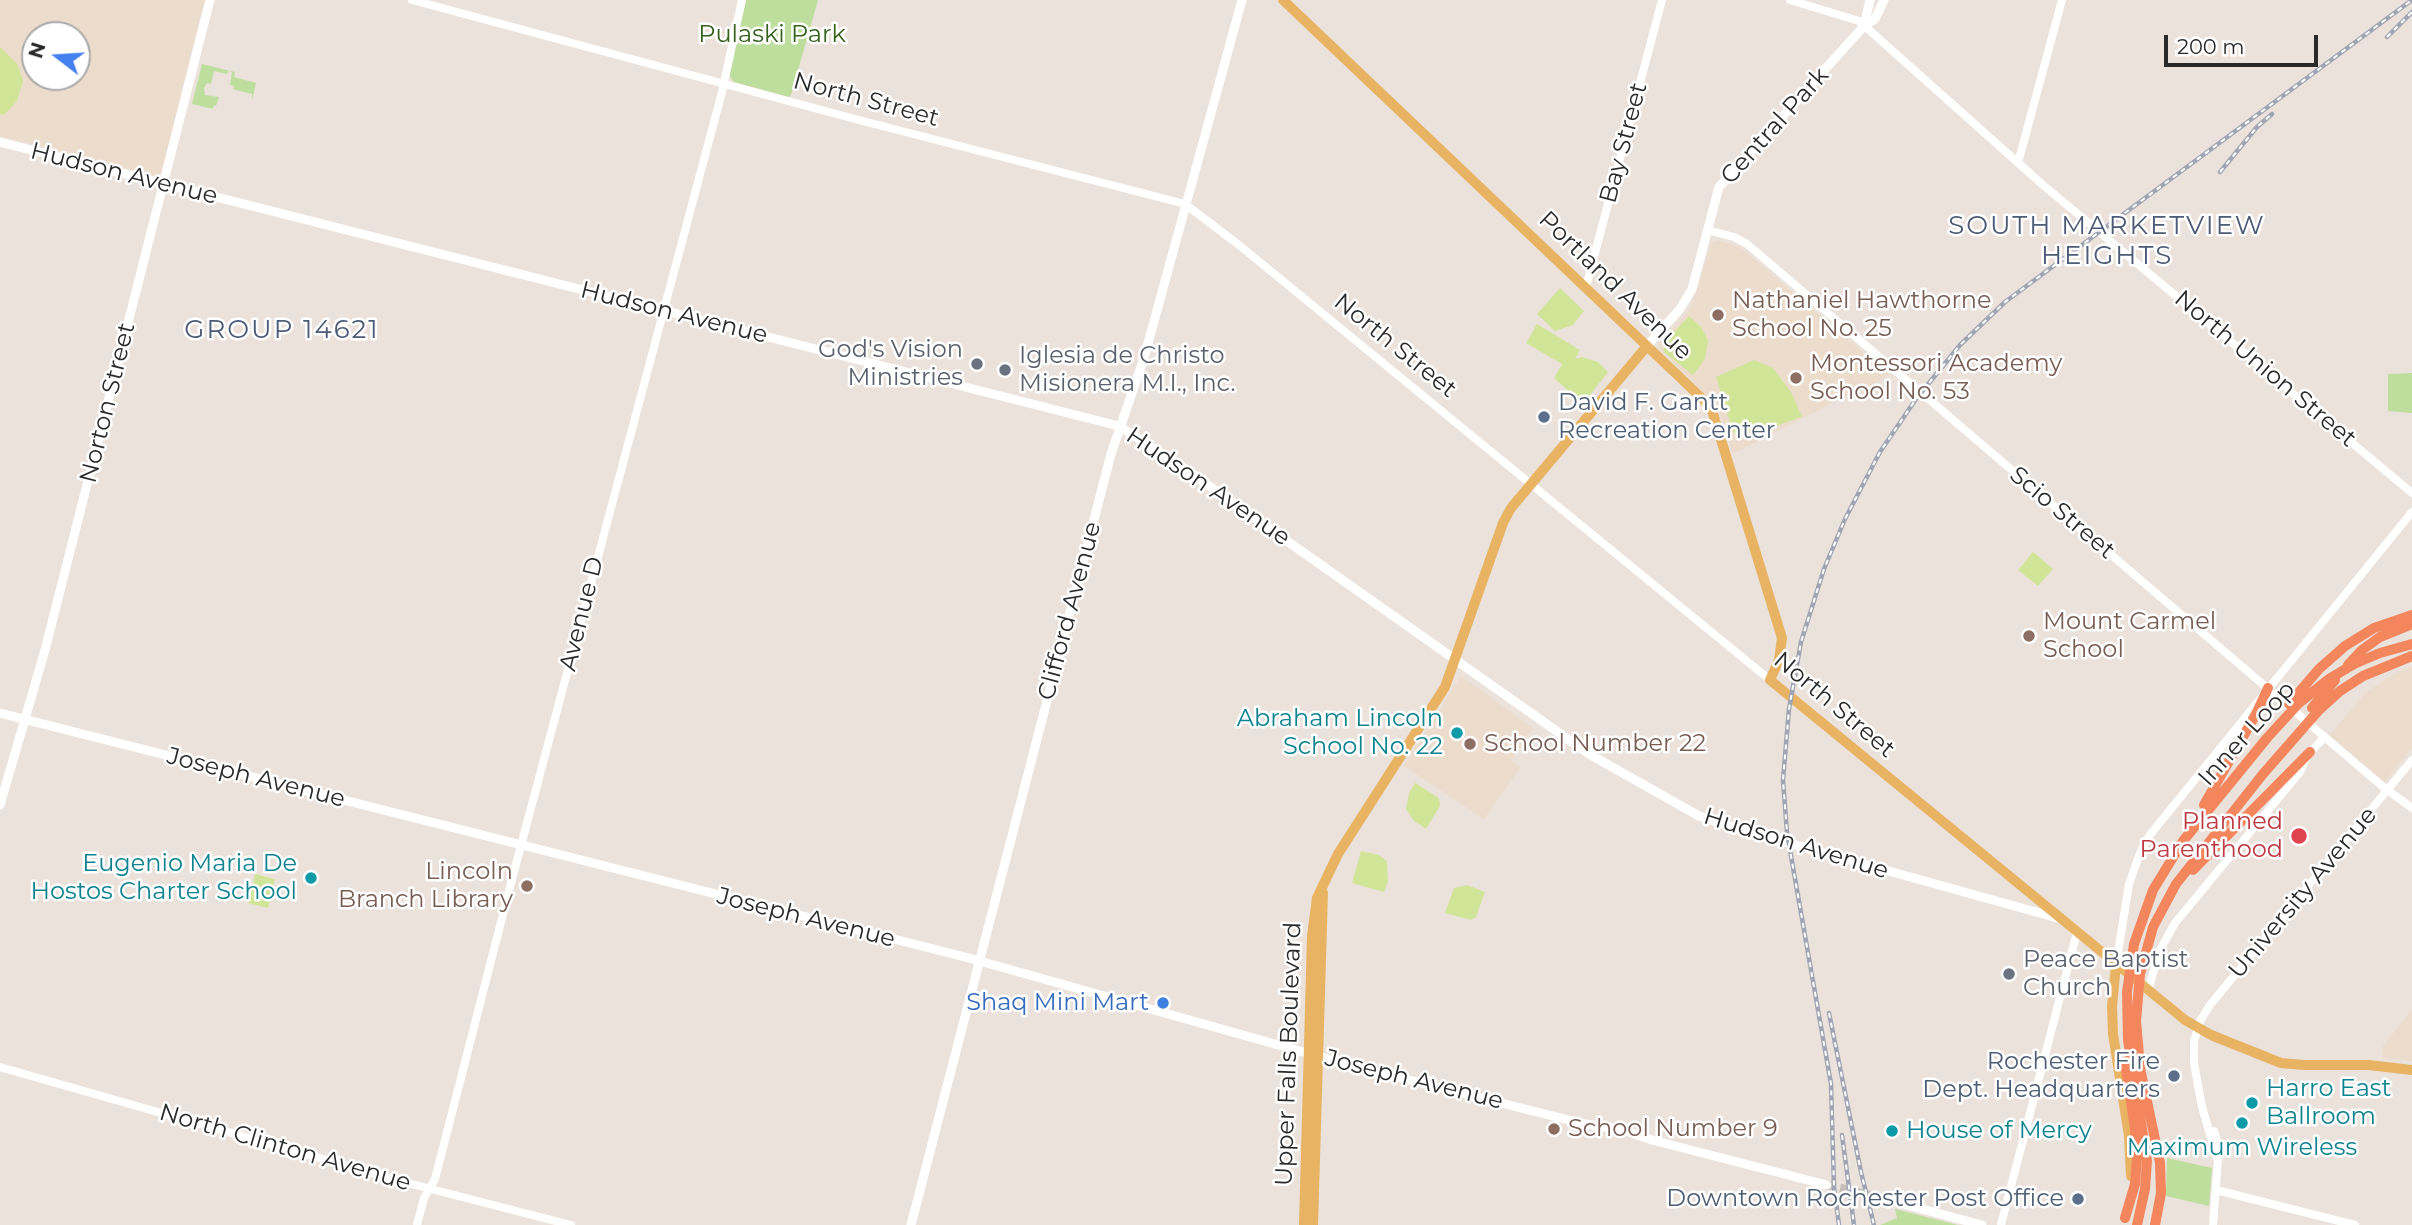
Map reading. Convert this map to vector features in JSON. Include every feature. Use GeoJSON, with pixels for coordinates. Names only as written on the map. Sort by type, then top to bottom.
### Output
{"type":"FeatureCollection","features":[{"type":"Feature","properties":{"kind":"highway"},"geometry":{"type":"LineString","coordinates":[[2231,782],[2273,724],[2327,662],[2365,633],[2412,615]]}},
{"type":"Feature","properties":{"kind":"highway"},"geometry":{"type":"LineString","coordinates":[[2263,774],[2325,692],[2362,650],[2380,637],[2412,624]]}},
{"type":"Feature","properties":{"kind":"highway","name":"Inner Loop"},"geometry":{"type":"LineString","coordinates":[[2137,1225],[2145,1189],[2147,1161],[2127,1030],[2122,969],[2157,881],[2177,849],[2285,716],[2321,684],[2362,660],[2412,644]]}},
{"type":"Feature","properties":{"kind":"highway","name":"Inner Loop"},"geometry":{"type":"LineString","coordinates":[[2144,1225],[2152,1191],[2153,1153],[2136,1030],[2144,955],[2153,927],[2181,876],[2305,724],[2340,691],[2372,671],[2412,656]]}},
{"type":"Feature","properties":{"kind":"highway"},"geometry":{"type":"LineString","coordinates":[[2177,849],[2270,690]]}},
{"type":"Feature","properties":{"kind":"highway"},"geometry":{"type":"LineString","coordinates":[[2153,927],[2168,902],[2192,872],[2310,752]]}},
{"type":"Feature","properties":{"kind":"highway"},"geometry":{"type":"LineString","coordinates":[[2122,969],[2123,1037],[2137,1158],[2135,1184],[2124,1222]]}},
{"type":"Feature","properties":{"kind":"highway"},"geometry":{"type":"LineString","coordinates":[[2140,1068],[2161,1168],[2160,1198],[2155,1225]]}},
{"type":"Feature","properties":{"kind":"main road","name":"Norton Street"},"geometry":{"type":"LineString","coordinates":[[0,805],[45,650],[210,0]]}},
{"type":"Feature","properties":{"kind":"main road","name":"Clifford Avenue"},"geometry":{"type":"LineString","coordinates":[[911,1225],[1119,426],[1144,358],[1242,0]]}},
{"type":"Feature","properties":{"kind":"main road","name":"Portland Avenue"},"geometry":{"type":"LineString","coordinates":[[1283,0],[1711,407],[1782,638],[1779,660],[1770,680]]}},
{"type":"Feature","properties":{"kind":"main road","name":"Central Park"},"geometry":{"type":"LineString","coordinates":[[1864,26],[1870,0]]}},
{"type":"Feature","properties":{"kind":"main road","name":"Central Park"},"geometry":{"type":"LineString","coordinates":[[1647,346],[1672,320],[1688,296],[1717,193],[1727,177],[1864,26],[1875,19],[1884,0]]}},
{"type":"Feature","properties":{"kind":"main road","name":"Hudson Avenue"},"geometry":{"type":"LineString","coordinates":[[0,142],[1119,426],[1178,464],[1589,754],[1699,816],[1738,830],[2061,919]]}},
{"type":"Feature","properties":{"kind":"main road","name":"Upper Falls Boulevard"},"geometry":{"type":"LineString","coordinates":[[1304,1225],[1324,887],[1338,854],[1437,701],[1455,660],[1505,519],[1530,485],[1647,346]]}},
{"type":"Feature","properties":{"kind":"main road","name":"North Street"},"geometry":{"type":"LineString","coordinates":[[1770,680],[2147,990],[2182,1018],[2198,1027]]}},
{"type":"Feature","properties":{"kind":"main road","name":"Joseph Avenue"},"geometry":{"type":"LineString","coordinates":[[0,713],[978,961],[1313,1054],[1585,1124],[1620,1129],[1652,1140],[1827,1185]]}},
{"type":"Feature","properties":{"kind":"main road"},"geometry":{"type":"LineString","coordinates":[[2021,909],[2030,902],[2031,894]]}},
{"type":"Feature","properties":{"kind":"main road"},"geometry":{"type":"LineString","coordinates":[[2198,1027],[2210,1028],[2287,1057],[2412,1063]]}},
{"type":"Feature","properties":{"kind":"main road"},"geometry":{"type":"LineString","coordinates":[[2198,1027],[2236,1046],[2281,1063],[2369,1065],[2412,1070]]}},
{"type":"Feature","properties":{"kind":"main road","name":"Upper Falls Boulevard"},"geometry":{"type":"LineString","coordinates":[[1313,1054],[1314,1225]]}},
{"type":"Feature","properties":{"kind":"main road"},"geometry":{"type":"LineString","coordinates":[[1892,1201],[1982,1225]]}},
{"type":"Feature","properties":{"kind":"street","name":"North Street"},"geometry":{"type":"LineString","coordinates":[[412,0],[1185,204],[1239,245],[1770,680]]}},
{"type":"Feature","properties":{"kind":"street","name":"Avenue D"},"geometry":{"type":"LineString","coordinates":[[417,1225],[424,1198],[435,1180],[662,310],[724,83],[743,0]]}},
{"type":"Feature","properties":{"kind":"street","name":"Bay Street"},"geometry":{"type":"LineString","coordinates":[[1586,287],[1662,0]]}},
{"type":"Feature","properties":{"kind":"street","name":"North Union Street"},"geometry":{"type":"LineString","coordinates":[[1790,0],[1853,18],[1864,26],[2018,163],[2412,493]]}},
{"type":"Feature","properties":{"kind":"street"},"geometry":{"type":"LineString","coordinates":[[2018,163],[2062,0]]}},
{"type":"Feature","properties":{"kind":"street","name":"Scio Street"},"geometry":{"type":"LineString","coordinates":[[1707,230],[1734,237],[1747,244],[2323,736],[2412,808]]}},
{"type":"Feature","properties":{"kind":"street"},"geometry":{"type":"LineString","coordinates":[[2122,969],[2129,884],[2140,853],[2159,821],[2270,690],[2412,512]]}},
{"type":"Feature","properties":{"kind":"street"},"geometry":{"type":"LineString","coordinates":[[2147,990],[2157,956],[2172,928],[2300,772],[2310,752],[2323,736]]}},
{"type":"Feature","properties":{"kind":"street","name":"University Avenue"},"geometry":{"type":"LineString","coordinates":[[2198,1027],[2213,1002],[2412,760]]}},
{"type":"Feature","properties":{"kind":"street"},"geometry":{"type":"LineString","coordinates":[[2001,1225],[2077,932]]}},
{"type":"Feature","properties":{"kind":"street"},"geometry":{"type":"LineString","coordinates":[[2198,1027],[2193,1060],[2219,1147],[2213,1225]]}},
{"type":"Feature","properties":{"kind":"street","name":"North Clinton Avenue"},"geometry":{"type":"LineString","coordinates":[[0,1067],[430,1189],[571,1225]]}},
{"type":"Feature","properties":{"kind":"street"},"geometry":{"type":"LineString","coordinates":[[2202,1094],[2217,1158]]}},
{"type":"Feature","properties":{"kind":"street"},"geometry":{"type":"LineString","coordinates":[[2216,1190],[2355,1225]]}},
{"type":"Feature","properties":{"kind":"shaded area"},"geometry":{"type":"Polygon","coordinates":[[[0,0],[206,0],[161,175],[156,176],[0,136],[0,0]]]}},
{"type":"Feature","properties":{"kind":"shaded area"},"geometry":{"type":"Polygon","coordinates":[[[1717,240],[1741,248],[1889,374],[1857,395],[1854,392],[1733,454],[1718,406],[1659,349],[1658,344],[1692,304],[1712,242],[1717,240]]]}},
{"type":"Feature","properties":{"kind":"shaded area"},"geometry":{"type":"Polygon","coordinates":[[[2412,666],[2412,748],[2385,782],[2330,735],[2366,692],[2412,666]]]}},
{"type":"Feature","properties":{"kind":"shaded area","name":"School Number 22"},"geometry":{"type":"Polygon","coordinates":[[[1461,676],[1533,728],[1511,760],[1521,767],[1484,819],[1404,766],[1461,676]]]}},
{"type":"Feature","properties":{"kind":"shaded area"},"geometry":{"type":"Polygon","coordinates":[[[2412,1009],[2412,1061],[2382,1058],[2383,1046],[2412,1009]]]}},
{"type":"Feature","properties":{"kind":"green space","name":"Pulaski Park"},"geometry":{"type":"Polygon","coordinates":[[[746,0],[818,0],[789,97],[734,82],[730,77],[729,70],[746,0]]]}},
{"type":"Feature","properties":{"kind":"green space"},"geometry":{"type":"Polygon","coordinates":[[[0,47],[18,65],[21,88],[17,101],[5,114],[0,115],[0,47]]]}},
{"type":"Feature","properties":{"kind":"green space"},"geometry":{"type":"Polygon","coordinates":[[[202,64],[235,72],[234,77],[256,83],[252,100],[252,94],[233,89],[234,86],[230,85],[232,72],[228,71],[227,74],[214,71],[211,84],[207,83],[204,88],[205,95],[219,97],[216,106],[214,105],[213,109],[192,104],[202,64]]]}},
{"type":"Feature","properties":{"kind":"green space"},"geometry":{"type":"Polygon","coordinates":[[[1560,288],[1584,311],[1573,325],[1555,331],[1537,314],[1560,288]]]}},
{"type":"Feature","properties":{"kind":"green space"},"geometry":{"type":"Polygon","coordinates":[[[1689,316],[1701,327],[1708,340],[1705,359],[1693,375],[1664,352],[1664,343],[1689,316]]]}},
{"type":"Feature","properties":{"kind":"green space"},"geometry":{"type":"Polygon","coordinates":[[[1537,324],[1580,350],[1575,359],[1582,357],[1598,362],[1608,372],[1583,404],[1554,378],[1562,364],[1526,343],[1537,324]]]}},
{"type":"Feature","properties":{"kind":"green space"},"geometry":{"type":"Polygon","coordinates":[[[1754,360],[1773,368],[1791,392],[1802,417],[1743,437],[1733,432],[1716,377],[1754,360]]]}},
{"type":"Feature","properties":{"kind":"green space"},"geometry":{"type":"Polygon","coordinates":[[[2412,373],[2412,413],[2388,411],[2388,374],[2412,373]]]}},
{"type":"Feature","properties":{"kind":"green space"},"geometry":{"type":"Polygon","coordinates":[[[2033,552],[2053,569],[2038,586],[2018,570],[2033,552]]]}},
{"type":"Feature","properties":{"kind":"green space"},"geometry":{"type":"Polygon","coordinates":[[[1415,783],[1439,798],[1440,806],[1426,829],[1413,820],[1406,809],[1409,793],[1415,783]]]}},
{"type":"Feature","properties":{"kind":"green space"},"geometry":{"type":"Polygon","coordinates":[[[1361,851],[1379,855],[1387,861],[1388,881],[1384,892],[1352,883],[1361,851]]]}},
{"type":"Feature","properties":{"kind":"green space"},"geometry":{"type":"Polygon","coordinates":[[[255,874],[275,879],[268,908],[248,903],[255,874]]]}},
{"type":"Feature","properties":{"kind":"green space"},"geometry":{"type":"Polygon","coordinates":[[[1467,885],[1485,892],[1476,917],[1471,920],[1445,913],[1454,888],[1467,885]]]}},
{"type":"Feature","properties":{"kind":"green space"},"geometry":{"type":"Polygon","coordinates":[[[2167,1158],[2212,1168],[2209,1206],[2166,1196],[2167,1158]]]}},
{"type":"Feature","properties":{"kind":"green space"},"geometry":{"type":"Polygon","coordinates":[[[1895,1209],[1958,1225],[1880,1225],[1897,1218],[1895,1209]]]}},
{"type":"Feature","properties":{"kind":"tunnel"},"geometry":{"type":"LineString","coordinates":[[1827,1185],[1892,1201]]}},
{"type":"Feature","properties":{"kind":"railway"},"geometry":{"type":"LineString","coordinates":[[1839,1225],[1834,1187],[1831,1084],[1787,833],[1783,780],[1789,709],[1801,642],[1824,569],[1845,519],[1880,452],[1916,399],[1960,345],[2005,302],[2412,0]]}},
{"type":"Feature","properties":{"kind":"railway"},"geometry":{"type":"LineString","coordinates":[[2387,37],[2412,12]]}},
{"type":"Feature","properties":{"kind":"railway"},"geometry":{"type":"LineString","coordinates":[[2220,172],[2257,127],[2272,114]]}},
{"type":"Feature","properties":{"kind":"railway"},"geometry":{"type":"LineString","coordinates":[[1829,1013],[1874,1225]]}},
{"type":"Feature","properties":{"kind":"railway"},"geometry":{"type":"LineString","coordinates":[[1842,1135],[1854,1225]]}},
{"type":"Feature","properties":{"kind":"place","name":"Nathaniel Hawthorne School No. 25"},"geometry":{"type":"Point","coordinates":[1718,315]}},
{"type":"Feature","properties":{"kind":"place","name":"God's Vision Ministries"},"geometry":{"type":"Point","coordinates":[977,364]}},
{"type":"Feature","properties":{"kind":"place","name":"Iglesia de Christo Misionera M.I., Inc."},"geometry":{"type":"Point","coordinates":[1005,370]}},
{"type":"Feature","properties":{"kind":"place","name":"Montessori Academy School No. 53"},"geometry":{"type":"Point","coordinates":[1796,378]}},
{"type":"Feature","properties":{"kind":"place","name":"David F. Gantt Recreation Center"},"geometry":{"type":"Point","coordinates":[1544,417]}},
{"type":"Feature","properties":{"kind":"place","name":"Mount Carmel School"},"geometry":{"type":"Point","coordinates":[2029,636]}},
{"type":"Feature","properties":{"kind":"place","name":"Abraham Lincoln School No. 22"},"geometry":{"type":"Point","coordinates":[1457,733]}},
{"type":"Feature","properties":{"kind":"place","name":"School Number 22"},"geometry":{"type":"Point","coordinates":[1470,744]}},
{"type":"Feature","properties":{"kind":"place","name":"Planned Parenthood"},"geometry":{"type":"Point","coordinates":[2299,836]}},
{"type":"Feature","properties":{"kind":"place","name":"Eugenio Maria De Hostos Charter School"},"geometry":{"type":"Point","coordinates":[311,878]}},
{"type":"Feature","properties":{"kind":"place","name":"Lincoln Branch Library"},"geometry":{"type":"Point","coordinates":[527,886]}},
{"type":"Feature","properties":{"kind":"place","name":"Peace Baptist Church"},"geometry":{"type":"Point","coordinates":[2009,974]}},
{"type":"Feature","properties":{"kind":"place","name":"Shaq Mini Mart"},"geometry":{"type":"Point","coordinates":[1163,1003]}},
{"type":"Feature","properties":{"kind":"place","name":"Rochester Fire Dept. Headquarters"},"geometry":{"type":"Point","coordinates":[2174,1076]}},
{"type":"Feature","properties":{"kind":"place","name":"Harro East Ballroom"},"geometry":{"type":"Point","coordinates":[2252,1103]}},
{"type":"Feature","properties":{"kind":"place","name":"Maximum Wireless"},"geometry":{"type":"Point","coordinates":[2242,1123]}},
{"type":"Feature","properties":{"kind":"place","name":"School Number 9"},"geometry":{"type":"Point","coordinates":[1554,1129]}},
{"type":"Feature","properties":{"kind":"place","name":"House of Mercy"},"geometry":{"type":"Point","coordinates":[1892,1131]}},
{"type":"Feature","properties":{"kind":"place","name":"Downtown Rochester Post Office"},"geometry":{"type":"Point","coordinates":[2078,1199]}},
{"type":"Feature","properties":{"kind":"district","name":"SOUTH MARKETVIEW HEIGHTS"},"geometry":{"type":"Point","coordinates":[2107,241]}},
{"type":"Feature","properties":{"kind":"district","name":"GROUP 14621"},"geometry":{"type":"Point","coordinates":[282,330]}}]}
